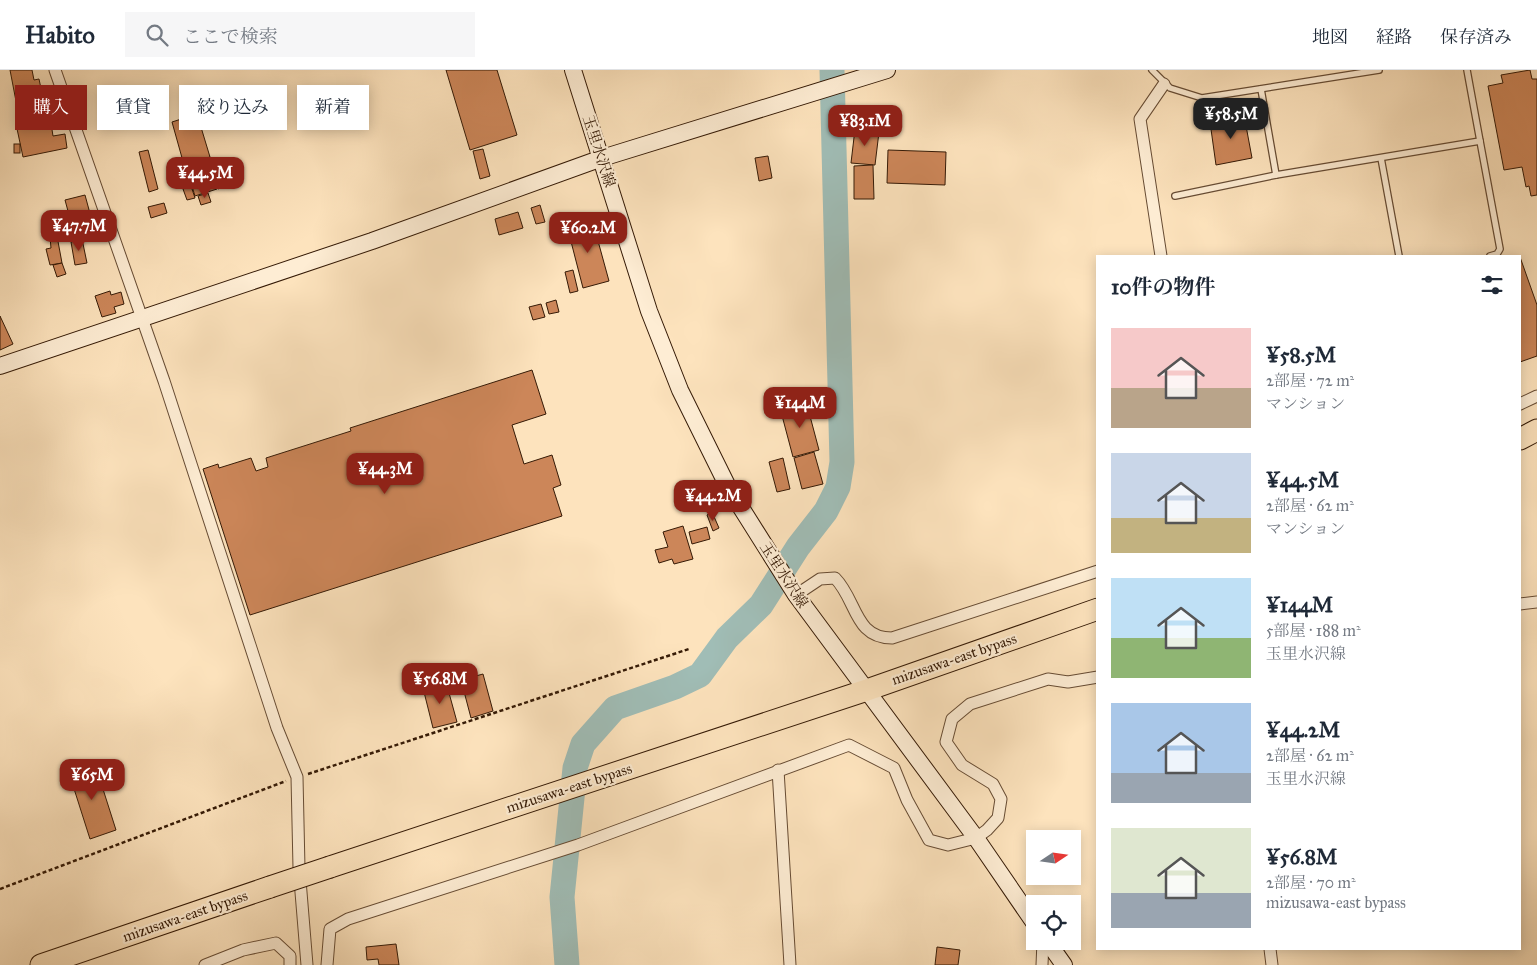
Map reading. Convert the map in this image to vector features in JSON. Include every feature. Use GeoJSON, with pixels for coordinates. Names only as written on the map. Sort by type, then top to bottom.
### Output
{"type":"FeatureCollection","features":[{"type":"Feature","properties":{"kind":"highway"},"geometry":{"type":"LineString","coordinates":[[1521,438],[1537,430]]}},
{"type":"Feature","properties":{"kind":"highway","name":"mizusawa-east bypass"},"geometry":{"type":"LineString","coordinates":[[41,965],[546,795],[867,690],[1096,611]]}},
{"type":"Feature","properties":{"kind":"main road","name":"玉里水沢線"},"geometry":{"type":"LineString","coordinates":[[573,70],[649,310],[680,390],[728,487],[796,595],[976,838],[1026,911]]}},
{"type":"Feature","properties":{"kind":"main road"},"geometry":{"type":"LineString","coordinates":[[0,366],[372,242],[602,158],[822,92],[888,70]]}},
{"type":"Feature","properties":{"kind":"main road"},"geometry":{"type":"LineString","coordinates":[[1052,950],[1064,965]]}},
{"type":"Feature","properties":{"kind":"street"},"geometry":{"type":"LineString","coordinates":[[55,70],[167,391],[276,728],[297,777],[299,868],[307,965]]}},
{"type":"Feature","properties":{"kind":"street"},"geometry":{"type":"LineString","coordinates":[[1161,255],[1140,119],[1164,84]]}},
{"type":"Feature","properties":{"kind":"street"},"geometry":{"type":"LineString","coordinates":[[1521,404],[1537,396]]}},
{"type":"Feature","properties":{"kind":"street"},"geometry":{"type":"LineString","coordinates":[[796,595],[820,579],[835,578],[846,591],[858,619],[869,632],[884,638],[892,638],[1096,572]]}},
{"type":"Feature","properties":{"kind":"street"},"geometry":{"type":"LineString","coordinates":[[1521,604],[1537,602]]}},
{"type":"Feature","properties":{"kind":"street"},"geometry":{"type":"LineString","coordinates":[[327,965],[330,929],[348,918],[539,858],[849,745],[894,768],[907,800],[929,840],[948,845],[976,838],[998,818],[1001,798],[993,784],[962,765],[946,742],[952,719],[970,704],[1048,679],[1068,682],[1096,677]]}},
{"type":"Feature","properties":{"kind":"street"},"geometry":{"type":"LineString","coordinates":[[778,770],[782,871],[790,965]]}},
{"type":"Feature","properties":{"kind":"street"},"geometry":{"type":"LineString","coordinates":[[205,965],[243,950],[276,943],[290,956],[290,965]]}},
{"type":"Feature","properties":{"kind":"street"},"geometry":{"type":"LineString","coordinates":[[1042,965],[1044,950]]}},
{"type":"Feature","properties":{"kind":"street"},"geometry":{"type":"LineString","coordinates":[[1270,950],[1272,965]]}},
{"type":"Feature","properties":{"kind":"lane"},"geometry":{"type":"LineString","coordinates":[[1152,70],[1164,84],[1185,94],[1202,98],[1379,70]]}},
{"type":"Feature","properties":{"kind":"lane"},"geometry":{"type":"LineString","coordinates":[[1467,70],[1500,249],[1497,254],[1494,255]]}},
{"type":"Feature","properties":{"kind":"lane"},"geometry":{"type":"LineString","coordinates":[[1261,89],[1276,175]]}},
{"type":"Feature","properties":{"kind":"lane"},"geometry":{"type":"LineString","coordinates":[[1175,196],[1276,175],[1480,141]]}},
{"type":"Feature","properties":{"kind":"lane"},"geometry":{"type":"LineString","coordinates":[[1381,158],[1399,255]]}},
{"type":"Feature","properties":{"kind":"path"},"geometry":{"type":"LineString","coordinates":[[0,890],[297,777],[689,649]]}},
{"type":"Feature","properties":{"kind":"building"},"geometry":{"type":"Polygon","coordinates":[[[10,70],[32,70],[34,80],[39,79],[40,85],[15,85],[15,96],[10,70]]]}},
{"type":"Feature","properties":{"kind":"building"},"geometry":{"type":"Polygon","coordinates":[[[446,70],[497,70],[517,135],[470,150],[446,70]]]}},
{"type":"Feature","properties":{"kind":"building"},"geometry":{"type":"Polygon","coordinates":[[[1530,70],[1532,79],[1537,79],[1537,195],[1531,196],[1529,186],[1526,187],[1522,167],[1504,170],[1488,86],[1503,83],[1501,75],[1530,70]]]}},
{"type":"Feature","properties":{"kind":"building"},"geometry":{"type":"Polygon","coordinates":[[[1244,115],[1252,158],[1216,165],[1210,122],[1244,115]]]}},
{"type":"Feature","properties":{"kind":"building"},"geometry":{"type":"Polygon","coordinates":[[[179,120],[179,130],[202,130],[210,157],[184,165],[172,122],[179,120]]]}},
{"type":"Feature","properties":{"kind":"building"},"geometry":{"type":"Polygon","coordinates":[[[855,129],[879,132],[875,165],[851,163],[855,129]]]}},
{"type":"Feature","properties":{"kind":"building"},"geometry":{"type":"Polygon","coordinates":[[[17,130],[52,130],[53,136],[65,134],[67,148],[23,157],[17,130]]]}},
{"type":"Feature","properties":{"kind":"building"},"geometry":{"type":"Polygon","coordinates":[[[14,144],[20,144],[20,153],[14,153],[14,144]]]}},
{"type":"Feature","properties":{"kind":"building"},"geometry":{"type":"Polygon","coordinates":[[[483,149],[490,176],[480,179],[473,151],[483,149]]]}},
{"type":"Feature","properties":{"kind":"building"},"geometry":{"type":"Polygon","coordinates":[[[148,150],[158,189],[149,192],[139,152],[148,150]]]}},
{"type":"Feature","properties":{"kind":"building"},"geometry":{"type":"Polygon","coordinates":[[[888,150],[946,152],[945,185],[887,183],[888,150]]]}},
{"type":"Feature","properties":{"kind":"building"},"geometry":{"type":"Polygon","coordinates":[[[768,156],[772,178],[759,181],[755,158],[768,156]]]}},
{"type":"Feature","properties":{"kind":"building"},"geometry":{"type":"Polygon","coordinates":[[[216,158],[221,174],[213,177],[217,189],[195,196],[186,167],[216,158]]]}},
{"type":"Feature","properties":{"kind":"building"},"geometry":{"type":"Polygon","coordinates":[[[873,165],[874,199],[854,199],[854,166],[873,165]]]}},
{"type":"Feature","properties":{"kind":"building"},"geometry":{"type":"Polygon","coordinates":[[[224,174],[227,185],[218,189],[214,177],[224,174]]]}},
{"type":"Feature","properties":{"kind":"building"},"geometry":{"type":"Polygon","coordinates":[[[191,186],[195,198],[187,200],[183,189],[191,186]]]}},
{"type":"Feature","properties":{"kind":"building"},"geometry":{"type":"Polygon","coordinates":[[[208,193],[211,202],[201,205],[198,196],[208,193]]]}},
{"type":"Feature","properties":{"kind":"building"},"geometry":{"type":"Polygon","coordinates":[[[85,195],[95,232],[75,237],[65,200],[85,195]]]}},
{"type":"Feature","properties":{"kind":"building"},"geometry":{"type":"Polygon","coordinates":[[[164,203],[167,213],[151,218],[148,207],[164,203]]]}},
{"type":"Feature","properties":{"kind":"building"},"geometry":{"type":"Polygon","coordinates":[[[540,205],[545,222],[536,224],[531,208],[540,205]]]}},
{"type":"Feature","properties":{"kind":"building"},"geometry":{"type":"Polygon","coordinates":[[[518,212],[523,228],[499,235],[495,219],[518,212]]]}},
{"type":"Feature","properties":{"kind":"building"},"geometry":{"type":"Polygon","coordinates":[[[592,219],[609,281],[583,288],[567,226],[592,219]]]}},
{"type":"Feature","properties":{"kind":"building"},"geometry":{"type":"Polygon","coordinates":[[[57,236],[62,263],[50,265],[46,249],[51,248],[50,237],[57,236]]]}},
{"type":"Feature","properties":{"kind":"building"},"geometry":{"type":"Polygon","coordinates":[[[82,239],[87,263],[75,265],[71,242],[82,239]]]}},
{"type":"Feature","properties":{"kind":"building"},"geometry":{"type":"Polygon","coordinates":[[[1521,260],[1537,305],[1537,356],[1521,362],[1521,260]]]}},
{"type":"Feature","properties":{"kind":"building"},"geometry":{"type":"Polygon","coordinates":[[[62,263],[66,274],[57,277],[53,265],[62,263]]]}},
{"type":"Feature","properties":{"kind":"building"},"geometry":{"type":"Polygon","coordinates":[[[573,270],[578,291],[570,293],[565,272],[573,270]]]}},
{"type":"Feature","properties":{"kind":"building"},"geometry":{"type":"Polygon","coordinates":[[[110,291],[111,295],[121,292],[124,304],[114,307],[116,313],[102,317],[95,296],[110,291]]]}},
{"type":"Feature","properties":{"kind":"building"},"geometry":{"type":"Polygon","coordinates":[[[556,300],[559,312],[549,314],[546,303],[556,300]]]}},
{"type":"Feature","properties":{"kind":"building"},"geometry":{"type":"Polygon","coordinates":[[[541,304],[545,317],[533,320],[529,307],[541,304]]]}},
{"type":"Feature","properties":{"kind":"building"},"geometry":{"type":"Polygon","coordinates":[[[0,316],[13,344],[0,350],[0,316]]]}},
{"type":"Feature","properties":{"kind":"building"},"geometry":{"type":"Polygon","coordinates":[[[532,370],[546,414],[512,425],[524,464],[552,455],[561,485],[553,488],[562,516],[250,615],[203,469],[218,464],[219,468],[251,458],[256,471],[268,467],[266,458],[351,431],[350,428],[532,370]]]}},
{"type":"Feature","properties":{"kind":"building"},"geometry":{"type":"Polygon","coordinates":[[[806,401],[819,450],[793,457],[780,408],[806,401]]]}},
{"type":"Feature","properties":{"kind":"building"},"geometry":{"type":"Polygon","coordinates":[[[814,452],[823,484],[802,489],[794,458],[814,452]]]}},
{"type":"Feature","properties":{"kind":"building"},"geometry":{"type":"Polygon","coordinates":[[[783,458],[790,489],[777,492],[769,462],[783,458]]]}},
{"type":"Feature","properties":{"kind":"building"},"geometry":{"type":"Polygon","coordinates":[[[712,512],[719,528],[713,531],[707,515],[712,512]]]}},
{"type":"Feature","properties":{"kind":"building"},"geometry":{"type":"Polygon","coordinates":[[[683,526],[693,559],[674,564],[672,559],[659,563],[655,550],[668,547],[663,532],[683,526]]]}},
{"type":"Feature","properties":{"kind":"building"},"geometry":{"type":"Polygon","coordinates":[[[707,527],[710,539],[692,544],[689,532],[707,527]]]}},
{"type":"Feature","properties":{"kind":"building"},"geometry":{"type":"Polygon","coordinates":[[[483,674],[493,711],[471,718],[461,680],[483,674]]]}},
{"type":"Feature","properties":{"kind":"building"},"geometry":{"type":"Polygon","coordinates":[[[446,682],[457,722],[433,728],[423,688],[446,682]]]}},
{"type":"Feature","properties":{"kind":"building"},"geometry":{"type":"Polygon","coordinates":[[[95,764],[116,830],[90,839],[69,773],[95,764]]]}},
{"type":"Feature","properties":{"kind":"building"},"geometry":{"type":"Polygon","coordinates":[[[396,944],[399,965],[379,965],[378,959],[367,960],[366,947],[396,944]]]}},
{"type":"Feature","properties":{"kind":"building"},"geometry":{"type":"Polygon","coordinates":[[[937,947],[960,950],[958,965],[935,965],[937,947]]]}},
{"type":"Feature","properties":{"kind":"waterway"},"geometry":{"type":"LineString","coordinates":[[567,965],[562,897],[575,768],[583,744],[615,708],[675,687],[700,675],[727,638],[761,605],[798,547],[826,511],[838,487],[842,462],[832,70]]}}]}
